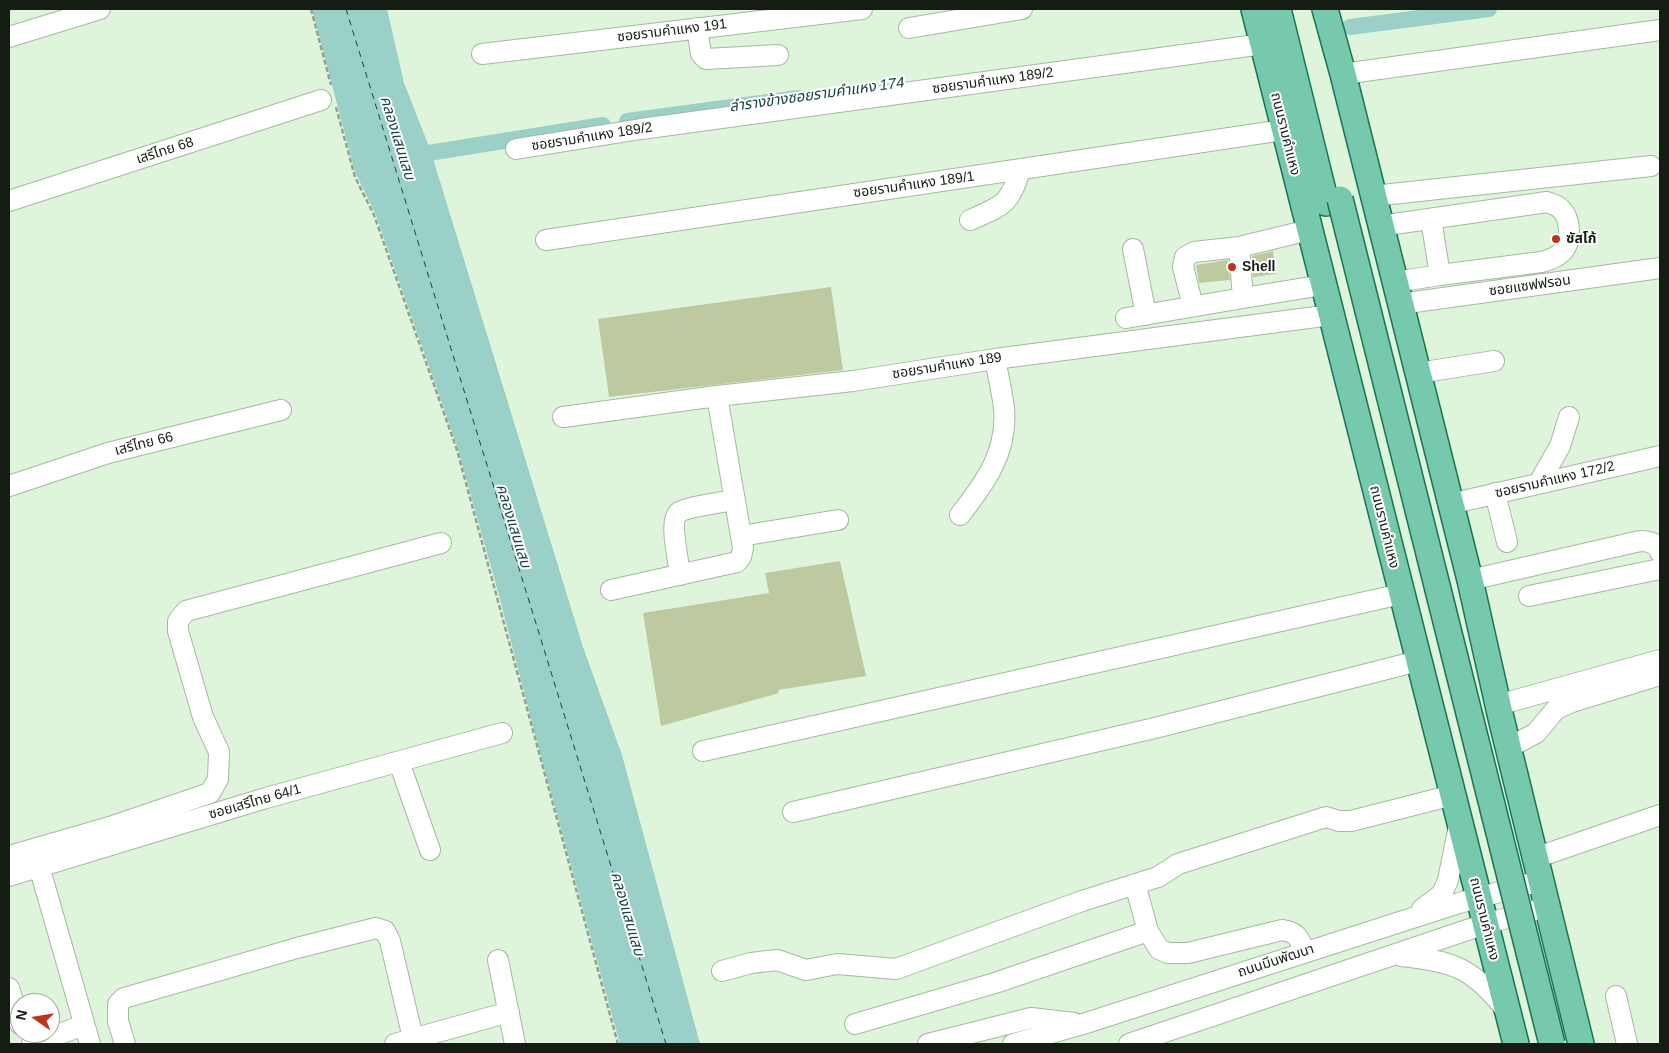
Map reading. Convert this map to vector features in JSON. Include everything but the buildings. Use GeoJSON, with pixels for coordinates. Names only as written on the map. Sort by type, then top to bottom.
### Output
{"type":"FeatureCollection","features":[{"type":"Feature","properties":{"kind":"main road","name":"ถนนรามคำแหง"},"geometry":{"type":"LineString","coordinates":[[1254,9],[1283,130],[1516,1044]]}},
{"type":"Feature","properties":{"kind":"main road","name":"ถนนรามคำแหง"},"geometry":{"type":"LineString","coordinates":[[1278,9],[1333,201],[1552,1044]]}},
{"type":"Feature","properties":{"kind":"main road","name":"ถนนรามคำแหง"},"geometry":{"type":"LineString","coordinates":[[1295,9],[1333,201],[1537,1044]]}},
{"type":"Feature","properties":{"kind":"main road"},"geometry":{"type":"LineString","coordinates":[[1325,9],[1470,580],[1508,748],[1581,1044]]}},
{"type":"Feature","properties":{"kind":"main road"},"geometry":{"type":"LineString","coordinates":[[1437,732],[1448,745],[1458,751],[1468,754],[1481,752],[1494,747],[1501,738],[1500,711]]}},
{"type":"Feature","properties":{"kind":"street"},"geometry":{"type":"LineString","coordinates":[[9,37],[100,9]]}},
{"type":"Feature","properties":{"kind":"street","name":"ซอยรามคำแหง 191"},"geometry":{"type":"LineString","coordinates":[[482,54],[862,9]]}},
{"type":"Feature","properties":{"kind":"street"},"geometry":{"type":"LineString","coordinates":[[909,28],[1022,9]]}},
{"type":"Feature","properties":{"kind":"street"},"geometry":{"type":"LineString","coordinates":[[697,28],[701,54],[706,59],[778,55]]}},
{"type":"Feature","properties":{"kind":"street"},"geometry":{"type":"LineString","coordinates":[[1343,74],[1660,30]]}},
{"type":"Feature","properties":{"kind":"street","name":"ซอยรามคำแหง 189/2"},"geometry":{"type":"LineString","coordinates":[[516,149],[641,129],[1262,44]]}},
{"type":"Feature","properties":{"kind":"street","name":"เสรีไทย 68"},"geometry":{"type":"LineString","coordinates":[[9,201],[330,98]]}},
{"type":"Feature","properties":{"kind":"street","name":"ซอยรามคำแหง 189/1"},"geometry":{"type":"LineString","coordinates":[[546,240],[1283,130]]}},
{"type":"Feature","properties":{"kind":"street"},"geometry":{"type":"LineString","coordinates":[[1373,196],[1651,166]]}},
{"type":"Feature","properties":{"kind":"street"},"geometry":{"type":"LineString","coordinates":[[970,220],[997,208],[1006,201],[1015,189],[1020,170]]}},
{"type":"Feature","properties":{"kind":"street"},"geometry":{"type":"LineString","coordinates":[[1380,226],[1547,202],[1559,207],[1565,214],[1570,234],[1564,251],[1553,259],[1440,275],[1397,293]]}},
{"type":"Feature","properties":{"kind":"street"},"geometry":{"type":"LineString","coordinates":[[1431,219],[1440,275]]}},
{"type":"Feature","properties":{"kind":"street"},"geometry":{"type":"LineString","coordinates":[[1193,306],[1183,268],[1185,258],[1194,252],[1239,247],[1309,230]]}},
{"type":"Feature","properties":{"kind":"street"},"geometry":{"type":"LineString","coordinates":[[1239,247],[1243,298]]}},
{"type":"Feature","properties":{"kind":"street"},"geometry":{"type":"LineString","coordinates":[[1133,249],[1136,316],[1323,285]]}},
{"type":"Feature","properties":{"kind":"street","name":"ซอยแซฟฟรอน"},"geometry":{"type":"LineString","coordinates":[[1397,293],[1660,268]]}},
{"type":"Feature","properties":{"kind":"street","name":"ซอยรามคำแหง 189"},"geometry":{"type":"LineString","coordinates":[[563,417],[717,396],[853,381],[995,359],[1331,315]]}},
{"type":"Feature","properties":{"kind":"street"},"geometry":{"type":"LineString","coordinates":[[960,515],[983,486],[993,469],[1002,442],[1004,409],[995,359]]}},
{"type":"Feature","properties":{"kind":"street"},"geometry":{"type":"LineString","coordinates":[[1418,374],[1494,361]]}},
{"type":"Feature","properties":{"kind":"street"},"geometry":{"type":"LineString","coordinates":[[611,590],[737,562],[741,557],[743,548],[717,396]]}},
{"type":"Feature","properties":{"kind":"street","name":"เสรีไทย 66"},"geometry":{"type":"LineString","coordinates":[[9,486],[108,453],[281,410]]}},
{"type":"Feature","properties":{"kind":"street"},"geometry":{"type":"LineString","coordinates":[[1539,483],[1560,446],[1568,417]]}},
{"type":"Feature","properties":{"kind":"street","name":"ซอยรามคำแหง 172/2"},"geometry":{"type":"LineString","coordinates":[[1450,504],[1660,456]]}},
{"type":"Feature","properties":{"kind":"street"},"geometry":{"type":"LineString","coordinates":[[1495,493],[1506,542]]}},
{"type":"Feature","properties":{"kind":"street"},"geometry":{"type":"LineString","coordinates":[[680,575],[674,527],[678,513],[735,500]]}},
{"type":"Feature","properties":{"kind":"street"},"geometry":{"type":"LineString","coordinates":[[741,536],[838,520]]}},
{"type":"Feature","properties":{"kind":"street"},"geometry":{"type":"LineString","coordinates":[[1470,580],[1640,542],[1647,541],[1653,543],[1660,552]]}},
{"type":"Feature","properties":{"kind":"street"},"geometry":{"type":"LineString","coordinates":[[9,856],[113,826],[210,793],[218,779],[219,752],[203,718],[178,632],[178,621],[186,611],[441,543]]}},
{"type":"Feature","properties":{"kind":"street"},"geometry":{"type":"LineString","coordinates":[[1529,596],[1660,569]]}},
{"type":"Feature","properties":{"kind":"street"},"geometry":{"type":"LineString","coordinates":[[703,751],[1401,594]]}},
{"type":"Feature","properties":{"kind":"street"},"geometry":{"type":"LineString","coordinates":[[1500,711],[1660,660]]}},
{"type":"Feature","properties":{"kind":"street"},"geometry":{"type":"LineString","coordinates":[[793,812],[1159,727],[1418,661]]}},
{"type":"Feature","properties":{"kind":"street"},"geometry":{"type":"LineString","coordinates":[[1508,748],[1536,733],[1556,709],[1572,702],[1660,675]]}},
{"type":"Feature","properties":{"kind":"street","name":"ซอยเสรีไทย 64/1"},"geometry":{"type":"LineString","coordinates":[[9,876],[266,798],[502,733]]}},
{"type":"Feature","properties":{"kind":"street"},"geometry":{"type":"LineString","coordinates":[[399,762],[430,850]]}},
{"type":"Feature","properties":{"kind":"street"},"geometry":{"type":"LineString","coordinates":[[722,971],[752,963],[777,960],[806,970],[837,964],[896,969],[1082,901],[1158,877],[1178,864],[1326,817],[1339,821],[1351,821],[1453,795]]}},
{"type":"Feature","properties":{"kind":"street","name":"ถนนมีนพัฒนา"},"geometry":{"type":"LineString","coordinates":[[1014,1044],[1083,1024],[1405,919],[1479,897],[1660,815]]}},
{"type":"Feature","properties":{"kind":"street"},"geometry":{"type":"LineString","coordinates":[[1405,919],[1432,903],[1442,894],[1448,880],[1460,823]]}},
{"type":"Feature","properties":{"kind":"street"},"geometry":{"type":"LineString","coordinates":[[39,866],[90,1044]]}},
{"type":"Feature","properties":{"kind":"street"},"geometry":{"type":"LineString","coordinates":[[1135,884],[1148,931],[1159,949],[1168,953],[1188,953],[1282,930],[1291,931],[1297,936],[1305,952]]}},
{"type":"Feature","properties":{"kind":"street"},"geometry":{"type":"LineString","coordinates":[[1130,1044],[1485,924],[1547,907]]}},
{"type":"Feature","properties":{"kind":"street"},"geometry":{"type":"LineString","coordinates":[[125,1044],[118,1021],[118,1004],[124,998],[297,948],[376,928],[385,931],[390,941],[404,1041],[509,1012]]}},
{"type":"Feature","properties":{"kind":"street"},"geometry":{"type":"LineString","coordinates":[[855,1024],[995,983],[1148,931]]}},
{"type":"Feature","properties":{"kind":"street"},"geometry":{"type":"LineString","coordinates":[[1393,955],[1430,959],[1462,970],[1476,978],[1490,990],[1508,1014]]}},
{"type":"Feature","properties":{"kind":"street"},"geometry":{"type":"LineString","coordinates":[[498,960],[515,1044]]}},
{"type":"Feature","properties":{"kind":"street"},"geometry":{"type":"LineString","coordinates":[[1616,996],[1628,1044]]}},
{"type":"Feature","properties":{"kind":"street"},"geometry":{"type":"LineString","coordinates":[[928,1044],[1031,1018],[1083,1024]]}},
{"type":"Feature","properties":{"kind":"street"},"geometry":{"type":"LineString","coordinates":[[32,1044],[84,1025]]}},
{"type":"Feature","properties":{"kind":"path"},"geometry":{"type":"LineString","coordinates":[[311,9],[330,98],[355,177],[374,215],[457,450],[618,1044]]}},
{"type":"Feature","properties":{"kind":"water","name":"คลองแสนแสบ"},"geometry":{"type":"Polygon","coordinates":[[[312,9],[387,9],[404,83],[430,149],[583,647],[622,755],[700,1044],[620,1044],[457,446],[375,213],[355,172],[312,9]]]}},
{"type":"Feature","properties":{"kind":"waterway","name":"ลำรางข้างซอยรามคำแหง 174"},"geometry":{"type":"LineString","coordinates":[[1350,27],[1489,9]]}},
{"type":"Feature","properties":{"kind":"waterway","name":"ลำรางข้างซอยรามคำแหง 174"},"geometry":{"type":"LineString","coordinates":[[627,121],[798,98]]}},
{"type":"Feature","properties":{"kind":"waterway","name":"ลำรางข้างซอยรามคำแหง 174"},"geometry":{"type":"LineString","coordinates":[[410,156],[603,125]]}},
{"type":"Feature","properties":{"kind":"ferry route"},"geometry":{"type":"LineString","coordinates":[[346,9],[666,1044]]}},
{"type":"Feature","properties":{"kind":"place","name":"ซัสโก้"},"geometry":{"type":"Point","coordinates":[1556,239]}},
{"type":"Feature","properties":{"kind":"place","name":"Shell"},"geometry":{"type":"Point","coordinates":[1232,267]}}]}
